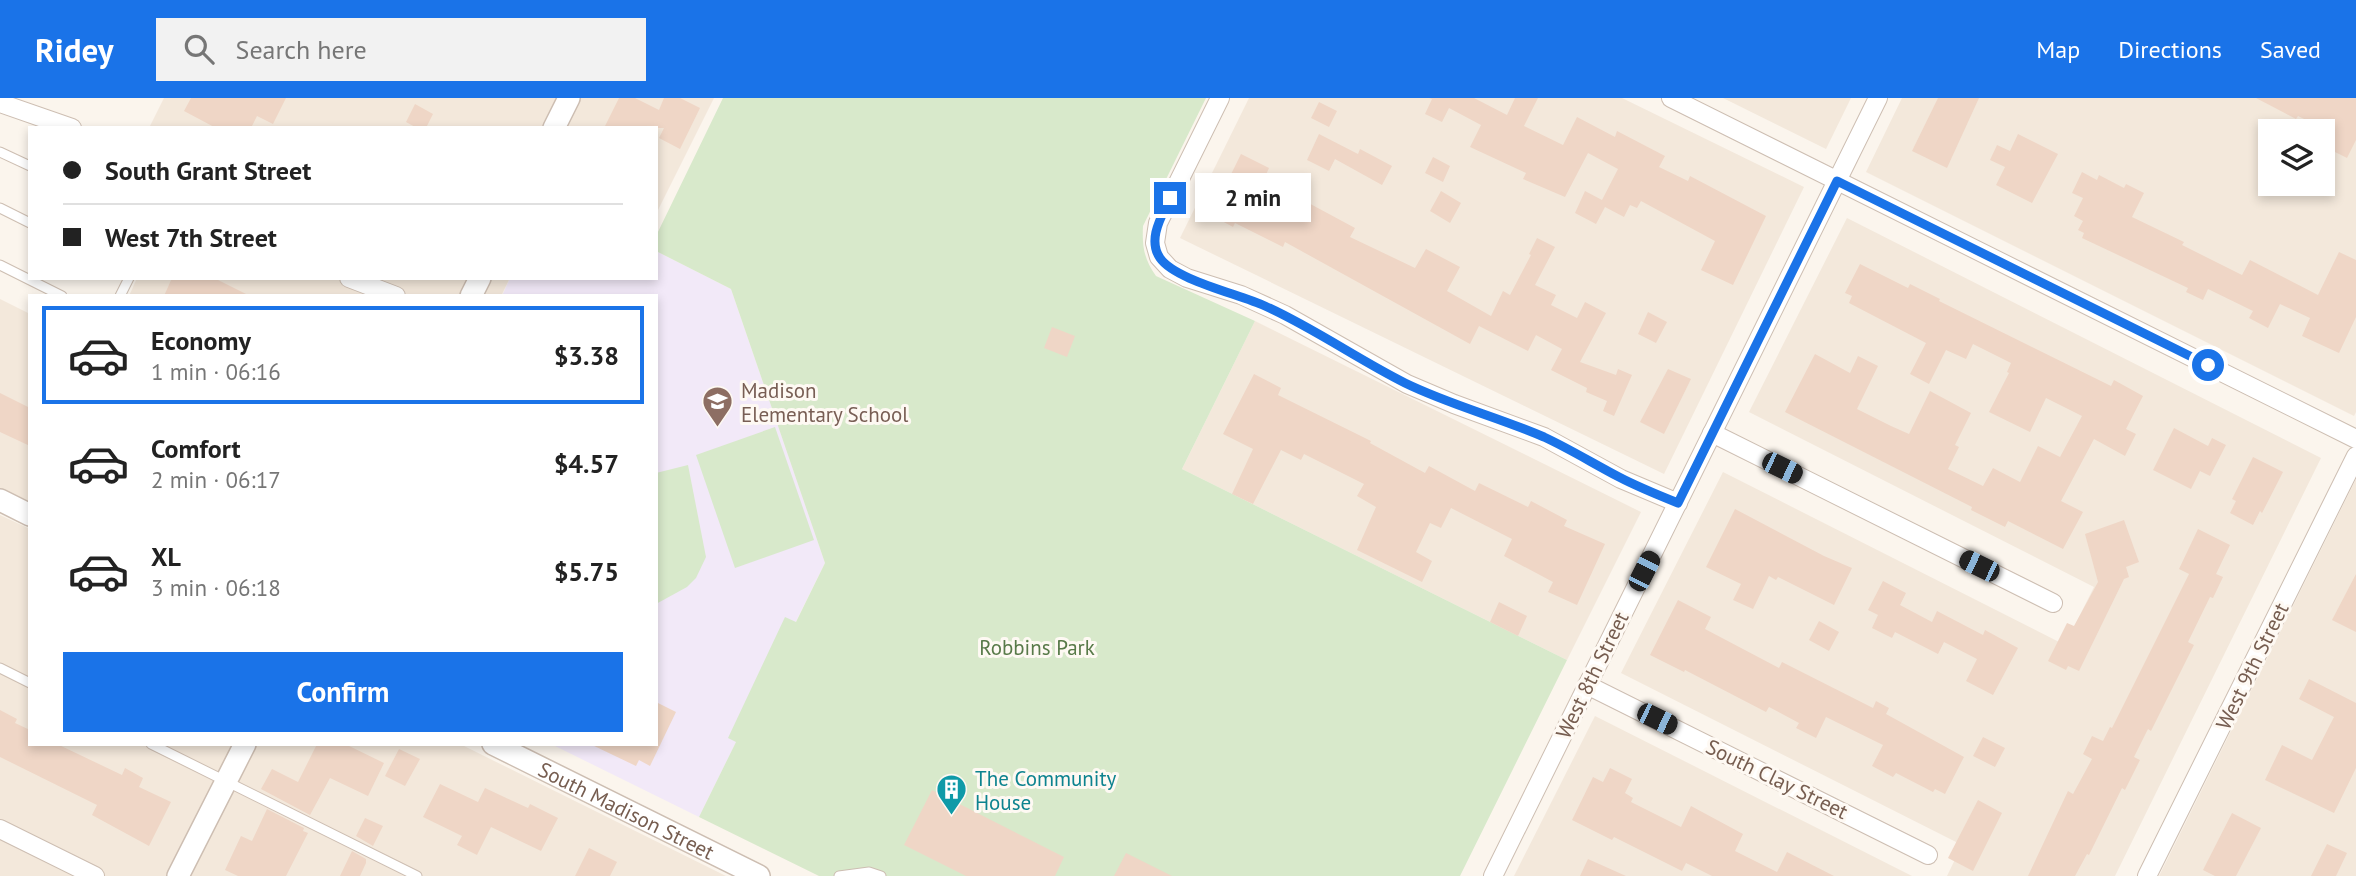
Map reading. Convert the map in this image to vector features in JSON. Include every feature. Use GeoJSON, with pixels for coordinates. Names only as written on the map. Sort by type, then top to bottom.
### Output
{"type":"FeatureCollection","features":[{"type":"Feature","properties":{"kind":"street"},"geometry":{"type":"LineString","coordinates":[[555,126],[569,98]]}},
{"type":"Feature","properties":{"kind":"street"},"geometry":{"type":"LineString","coordinates":[[1220,98],[1158,223],[1155,243],[1159,257],[1170,269],[1187,278],[1241,295],[1285,314],[1407,384],[1545,438],[1621,479],[1678,503]]}},
{"type":"Feature","properties":{"kind":"street"},"geometry":{"type":"LineString","coordinates":[[1671,98],[2356,439]]}},
{"type":"Feature","properties":{"kind":"street","name":"West 8th Street"},"geometry":{"type":"LineString","coordinates":[[1493,876],[1878,98]]}},
{"type":"Feature","properties":{"kind":"street"},"geometry":{"type":"LineString","coordinates":[[0,103],[66,126]]}},
{"type":"Feature","properties":{"kind":"street"},"geometry":{"type":"LineString","coordinates":[[354,280],[391,294]]}},
{"type":"Feature","properties":{"kind":"street"},"geometry":{"type":"LineString","coordinates":[[1712,433],[2053,603]]}},
{"type":"Feature","properties":{"kind":"street","name":"West 9th Street"},"geometry":{"type":"LineString","coordinates":[[2147,876],[2356,456]]}},
{"type":"Feature","properties":{"kind":"street"},"geometry":{"type":"LineString","coordinates":[[0,500],[28,514]]}},
{"type":"Feature","properties":{"kind":"street","name":"South Clay Street"},"geometry":{"type":"LineString","coordinates":[[1587,685],[1928,855]]}},
{"type":"Feature","properties":{"kind":"street"},"geometry":{"type":"LineString","coordinates":[[178,876],[244,746]]}},
{"type":"Feature","properties":{"kind":"street","name":"South Madison Street"},"geometry":{"type":"LineString","coordinates":[[497,746],[760,876]]}},
{"type":"Feature","properties":{"kind":"street"},"geometry":{"type":"LineString","coordinates":[[0,829],[95,876]]}},
{"type":"Feature","properties":{"kind":"lane"},"geometry":{"type":"LineString","coordinates":[[0,152],[28,165]]}},
{"type":"Feature","properties":{"kind":"lane"},"geometry":{"type":"LineString","coordinates":[[0,208],[28,222]]}},
{"type":"Feature","properties":{"kind":"lane"},"geometry":{"type":"LineString","coordinates":[[0,265],[28,279]]}},
{"type":"Feature","properties":{"kind":"lane"},"geometry":{"type":"LineString","coordinates":[[30,280],[58,294]]}},
{"type":"Feature","properties":{"kind":"lane"},"geometry":{"type":"LineString","coordinates":[[0,668],[28,682]]}},
{"type":"Feature","properties":{"kind":"lane"},"geometry":{"type":"LineString","coordinates":[[155,746],[417,876]]}},
{"type":"Feature","properties":{"kind":"lane"},"geometry":{"type":"LineString","coordinates":[[839,876],[869,872],[881,876]]}},
{"type":"Feature","properties":{"kind":"shaded area"},"geometry":{"type":"Polygon","coordinates":[[[164,98],[714,98],[658,210],[658,126],[150,126],[164,98]]]}},
{"type":"Feature","properties":{"kind":"shaded area"},"geometry":{"type":"Polygon","coordinates":[[[1249,98],[1622,98],[1804,187],[1664,474],[1180,238],[1249,98]]]}},
{"type":"Feature","properties":{"kind":"shaded area"},"geometry":{"type":"Polygon","coordinates":[[[1723,98],[1851,98],[1826,149],[1723,98]]]}},
{"type":"Feature","properties":{"kind":"shaded area"},"geometry":{"type":"Polygon","coordinates":[[[1902,98],[2356,98],[2354,416],[1866,172],[1902,98]]]}},
{"type":"Feature","properties":{"kind":"shaded area"},"geometry":{"type":"Polygon","coordinates":[[[1847,218],[2321,458],[2115,876],[1947,876],[1962,845],[1621,673],[1723,472],[2065,645],[2094,587],[1749,412],[1847,218]]]}},
{"type":"Feature","properties":{"kind":"shaded area","name":"Madison Elementary School"},"geometry":{"type":"Polygon","coordinates":[[[658,252],[731,289],[825,563],[699,817],[555,746],[658,746],[658,294],[503,294],[509,280],[658,280],[658,252]]]}},
{"type":"Feature","properties":{"kind":"shaded area"},"geometry":{"type":"Polygon","coordinates":[[[136,280],[509,280],[502,294],[130,294],[136,280]]]}},
{"type":"Feature","properties":{"kind":"shaded area"},"geometry":{"type":"Polygon","coordinates":[[[0,299],[28,313],[28,503],[0,489],[0,299]]]}},
{"type":"Feature","properties":{"kind":"shaded area"},"geometry":{"type":"Polygon","coordinates":[[[1255,321],[1641,512],[1567,660],[1182,469],[1255,321]]]}},
{"type":"Feature","properties":{"kind":"shaded area"},"geometry":{"type":"Polygon","coordinates":[[[2356,479],[2356,876],[2159,876],[2356,479]]]}},
{"type":"Feature","properties":{"kind":"shaded area"},"geometry":{"type":"Polygon","coordinates":[[[0,515],[28,528],[28,746],[464,746],[726,876],[0,876],[0,515]]]}},
{"type":"Feature","properties":{"kind":"shaded area"},"geometry":{"type":"Polygon","coordinates":[[[1595,716],[1912,876],[1514,876],[1595,716]]]}},
{"type":"Feature","properties":{"kind":"green space","name":"Robbins Park"},"geometry":{"type":"Polygon","coordinates":[[[723,98],[1206,98],[1143,226],[1145,252],[1156,276],[1255,321],[1182,469],[1567,660],[1460,876],[819,876],[699,817],[736,742],[728,738],[785,617],[796,622],[825,563],[731,289],[658,252],[658,232],[723,98]]]}},
{"type":"Feature","properties":{"kind":"green space"},"geometry":{"type":"Polygon","coordinates":[[[775,427],[814,540],[735,568],[696,455],[775,427]]]}},
{"type":"Feature","properties":{"kind":"green space"},"geometry":{"type":"Polygon","coordinates":[[[688,465],[706,557],[696,578],[687,587],[658,603],[658,472],[688,465]]]}},
{"type":"Feature","properties":{"kind":"building"},"geometry":{"type":"Polygon","coordinates":[[[191,98],[286,98],[273,124],[257,116],[252,126],[212,126],[184,111],[191,98]]]}},
{"type":"Feature","properties":{"kind":"building"},"geometry":{"type":"Polygon","coordinates":[[[619,98],[635,98],[659,110],[664,98],[680,98],[700,108],[680,149],[659,138],[664,128],[658,126],[605,126],[619,98]]]}},
{"type":"Feature","properties":{"kind":"building"},"geometry":{"type":"Polygon","coordinates":[[[1429,98],[1474,98],[1507,115],[1515,98],[1538,98],[1524,126],[1563,145],[1577,117],[1615,137],[1617,131],[1665,156],[1659,167],[1688,181],[1690,176],[1766,216],[1733,285],[1701,270],[1715,241],[1641,201],[1637,208],[1630,205],[1624,217],[1605,207],[1596,224],[1575,213],[1585,191],[1602,200],[1618,169],[1588,153],[1565,197],[1523,179],[1526,173],[1470,147],[1481,125],[1449,108],[1442,122],[1425,114],[1432,99],[1429,98]]]}},
{"type":"Feature","properties":{"kind":"building"},"geometry":{"type":"Polygon","coordinates":[[[1938,98],[1979,98],[1947,168],[1912,151],[1938,98]]]}},
{"type":"Feature","properties":{"kind":"building"},"geometry":{"type":"Polygon","coordinates":[[[2256,98],[2356,98],[2356,140],[2347,158],[2335,152],[2335,119],[2304,119],[2298,116],[2296,119],[2256,98]]]}},
{"type":"Feature","properties":{"kind":"building"},"geometry":{"type":"Polygon","coordinates":[[[1319,102],[1337,111],[1329,127],[1311,118],[1319,102]]]}},
{"type":"Feature","properties":{"kind":"building"},"geometry":{"type":"Polygon","coordinates":[[[415,104],[433,114],[427,126],[413,126],[406,122],[415,104]]]}},
{"type":"Feature","properties":{"kind":"building"},"geometry":{"type":"Polygon","coordinates":[[[1319,134],[1358,154],[1360,149],[1392,166],[1382,185],[1335,159],[1329,171],[1307,160],[1319,134]]]}},
{"type":"Feature","properties":{"kind":"building"},"geometry":{"type":"Polygon","coordinates":[[[2018,134],[2058,154],[2032,203],[1996,185],[2005,167],[1990,160],[1997,145],[2010,151],[2018,134]]]}},
{"type":"Feature","properties":{"kind":"building"},"geometry":{"type":"Polygon","coordinates":[[[1241,154],[1269,168],[1264,179],[1355,228],[1350,237],[1415,268],[1426,249],[1460,267],[1447,291],[1491,316],[1503,291],[1510,295],[1537,238],[1555,247],[1535,285],[1556,295],[1551,305],[1577,318],[1585,302],[1606,313],[1580,362],[1616,375],[1618,369],[1632,375],[1614,416],[1603,411],[1607,401],[1586,392],[1587,388],[1551,370],[1562,349],[1536,335],[1528,351],[1479,326],[1470,344],[1285,242],[1283,247],[1235,223],[1233,227],[1211,215],[1241,154]]]}},
{"type":"Feature","properties":{"kind":"building"},"geometry":{"type":"Polygon","coordinates":[[[1433,157],[1450,166],[1443,182],[1425,173],[1433,157]]]}},
{"type":"Feature","properties":{"kind":"building"},"geometry":{"type":"Polygon","coordinates":[[[2082,172],[2097,180],[2099,175],[2124,188],[2126,184],[2144,193],[2132,217],[2184,242],[2182,245],[2242,275],[2250,260],[2318,295],[2339,252],[2356,260],[2356,317],[2339,353],[2302,336],[2310,318],[2280,304],[2268,328],[2249,318],[2253,311],[2208,289],[2203,300],[2186,292],[2188,288],[2082,238],[2084,233],[2078,230],[2083,221],[2074,216],[2083,198],[2072,193],[2082,172]]]}},
{"type":"Feature","properties":{"kind":"building"},"geometry":{"type":"Polygon","coordinates":[[[1441,191],[1461,203],[1450,223],[1430,211],[1441,191]]]}},
{"type":"Feature","properties":{"kind":"building"},"geometry":{"type":"Polygon","coordinates":[[[1860,264],[1908,288],[1910,284],[2111,386],[2114,380],[2143,396],[2126,429],[2136,434],[2125,456],[2094,439],[2061,501],[2083,512],[2063,549],[2008,521],[2005,527],[1971,510],[1972,507],[1785,412],[1815,354],[1850,373],[1858,356],[1878,366],[1857,409],[1909,434],[1930,391],[1971,413],[1955,445],[1959,447],[1948,469],[1983,486],[1993,468],[2020,482],[2038,446],[2060,457],[2082,416],[2046,398],[2030,432],[1989,412],[2009,373],[2007,372],[2011,363],[1973,344],[1966,359],[1946,350],[1929,384],[1910,374],[1926,343],[1849,303],[1852,296],[1845,293],[1860,264]]]}},
{"type":"Feature","properties":{"kind":"building"},"geometry":{"type":"Polygon","coordinates":[[[171,280],[218,280],[246,294],[165,294],[171,280]]]}},
{"type":"Feature","properties":{"kind":"building"},"geometry":{"type":"Polygon","coordinates":[[[1648,312],[1667,322],[1656,343],[1638,334],[1648,312]]]}},
{"type":"Feature","properties":{"kind":"building"},"geometry":{"type":"Polygon","coordinates":[[[1052,327],[1075,336],[1067,357],[1044,348],[1052,327]]]}},
{"type":"Feature","properties":{"kind":"building"},"geometry":{"type":"Polygon","coordinates":[[[1668,369],[1691,379],[1664,434],[1640,422],[1668,369]]]}},
{"type":"Feature","properties":{"kind":"building"},"geometry":{"type":"Polygon","coordinates":[[[1254,374],[1281,388],[1278,395],[1371,441],[1370,443],[1425,473],[1429,466],[1475,491],[1479,483],[1528,507],[1531,501],[1567,520],[1564,526],[1605,544],[1577,605],[1548,592],[1553,582],[1504,556],[1512,539],[1451,508],[1441,528],[1430,523],[1416,552],[1432,561],[1422,582],[1357,550],[1376,507],[1357,496],[1364,484],[1304,454],[1301,460],[1281,450],[1253,504],[1232,494],[1253,449],[1223,434],[1254,374]]]}},
{"type":"Feature","properties":{"kind":"building"},"geometry":{"type":"Polygon","coordinates":[[[0,393],[28,407],[28,445],[0,432],[0,393]]]}},
{"type":"Feature","properties":{"kind":"building"},"geometry":{"type":"Polygon","coordinates":[[[2174,428],[2208,446],[2212,438],[2226,445],[2210,476],[2200,471],[2191,489],[2153,470],[2174,428]]]}},
{"type":"Feature","properties":{"kind":"building"},"geometry":{"type":"Polygon","coordinates":[[[2253,457],[2283,472],[2253,525],[2230,513],[2236,501],[2232,499],[2253,457]]]}},
{"type":"Feature","properties":{"kind":"building"},"geometry":{"type":"Polygon","coordinates":[[[1735,509],[1852,568],[1834,605],[1778,577],[1776,580],[1769,576],[1753,609],[1733,600],[1741,584],[1706,567],[1735,509]]]}},
{"type":"Feature","properties":{"kind":"building"},"geometry":{"type":"Polygon","coordinates":[[[2124,520],[2139,562],[2126,567],[2129,577],[2124,579],[2079,671],[2068,666],[2066,670],[2048,661],[2067,623],[2074,626],[2098,582],[2085,534],[2124,520]]]}},
{"type":"Feature","properties":{"kind":"building"},"geometry":{"type":"Polygon","coordinates":[[[2198,529],[2230,545],[2216,574],[2223,577],[2188,642],[2194,645],[2151,731],[2148,729],[2134,757],[2140,760],[2075,876],[2028,876],[2068,791],[2073,794],[2092,759],[2083,754],[2092,736],[2103,741],[2110,727],[2112,728],[2189,574],[2179,569],[2198,529]]]}},
{"type":"Feature","properties":{"kind":"building"},"geometry":{"type":"Polygon","coordinates":[[[2356,574],[2356,632],[2332,620],[2356,574]]]}},
{"type":"Feature","properties":{"kind":"building"},"geometry":{"type":"Polygon","coordinates":[[[1883,581],[1906,593],[1900,605],[1932,622],[1937,611],[1983,635],[1985,630],[2018,648],[1993,695],[1966,681],[1977,659],[1944,642],[1938,654],[1895,632],[1892,638],[1872,628],[1878,615],[1868,610],[1883,581]]]}},
{"type":"Feature","properties":{"kind":"building"},"geometry":{"type":"Polygon","coordinates":[[[1678,600],[1711,617],[1705,629],[1779,668],[1782,662],[1873,708],[1876,701],[1889,708],[1886,714],[1964,757],[1945,794],[1935,789],[1933,792],[1896,773],[1893,777],[1872,766],[1883,745],[1826,717],[1816,738],[1796,728],[1799,723],[1769,707],[1766,712],[1650,655],[1678,600]]]}},
{"type":"Feature","properties":{"kind":"building"},"geometry":{"type":"Polygon","coordinates":[[[1499,602],[1527,616],[1518,636],[1490,622],[1499,602]]]}},
{"type":"Feature","properties":{"kind":"building"},"geometry":{"type":"Polygon","coordinates":[[[1819,621],[1839,632],[1829,651],[1809,640],[1819,621]]]}},
{"type":"Feature","properties":{"kind":"building"},"geometry":{"type":"Polygon","coordinates":[[[2309,679],[2356,703],[2356,768],[2334,813],[2265,780],[2282,745],[2312,760],[2334,717],[2299,699],[2309,679]]]}},
{"type":"Feature","properties":{"kind":"building"},"geometry":{"type":"Polygon","coordinates":[[[658,703],[676,712],[650,766],[639,760],[636,766],[594,746],[658,746],[658,703]]]}},
{"type":"Feature","properties":{"kind":"building"},"geometry":{"type":"Polygon","coordinates":[[[0,710],[17,719],[15,723],[28,729],[28,746],[61,746],[122,775],[125,768],[143,778],[139,787],[171,802],[149,846],[92,815],[97,805],[0,757],[0,710]]]}},
{"type":"Feature","properties":{"kind":"building"},"geometry":{"type":"Polygon","coordinates":[[[1983,737],[2005,748],[1995,767],[1973,756],[1983,737]]]}},
{"type":"Feature","properties":{"kind":"building"},"geometry":{"type":"Polygon","coordinates":[[[316,746],[349,746],[384,763],[368,796],[330,778],[310,815],[261,789],[272,769],[298,782],[316,746]]]}},
{"type":"Feature","properties":{"kind":"building"},"geometry":{"type":"Polygon","coordinates":[[[399,749],[420,759],[405,786],[385,776],[399,749]]]}},
{"type":"Feature","properties":{"kind":"building"},"geometry":{"type":"Polygon","coordinates":[[[1610,768],[1632,779],[1625,793],[1633,798],[1631,802],[1681,827],[1691,806],[1743,834],[1735,851],[1777,872],[1787,852],[1834,876],[1712,876],[1686,863],[1682,871],[1614,837],[1612,840],[1572,820],[1593,777],[1603,782],[1610,768]]]}},
{"type":"Feature","properties":{"kind":"building"},"geometry":{"type":"Polygon","coordinates":[[[440,784],[478,802],[485,788],[528,808],[530,804],[558,818],[541,851],[491,827],[477,855],[457,845],[462,836],[423,817],[440,784]]]}},
{"type":"Feature","properties":{"kind":"building","name":"The Community House"},"geometry":{"type":"Polygon","coordinates":[[[932,790],[1064,857],[1055,876],[966,876],[904,845],[932,790]]]}},
{"type":"Feature","properties":{"kind":"building"},"geometry":{"type":"Polygon","coordinates":[[[1978,800],[2002,813],[1973,871],[1948,858],[1978,800]]]}},
{"type":"Feature","properties":{"kind":"building"},"geometry":{"type":"Polygon","coordinates":[[[267,809],[304,828],[303,831],[308,833],[286,876],[238,876],[225,870],[241,836],[252,841],[267,809]]]}},
{"type":"Feature","properties":{"kind":"building"},"geometry":{"type":"Polygon","coordinates":[[[2232,813],[2261,828],[2236,876],[2215,876],[2203,870],[2232,813]]]}},
{"type":"Feature","properties":{"kind":"building"},"geometry":{"type":"Polygon","coordinates":[[[365,818],[383,826],[373,846],[356,836],[365,818]]]}},
{"type":"Feature","properties":{"kind":"building"},"geometry":{"type":"Polygon","coordinates":[[[2327,844],[2347,853],[2336,876],[2311,876],[2327,844]]]}},
{"type":"Feature","properties":{"kind":"building"},"geometry":{"type":"Polygon","coordinates":[[[589,848],[617,862],[610,876],[575,876],[589,848]]]}},
{"type":"Feature","properties":{"kind":"building"},"geometry":{"type":"Polygon","coordinates":[[[352,851],[366,859],[360,876],[340,876],[352,851]]]}},
{"type":"Feature","properties":{"kind":"building","name":"The Community House"},"geometry":{"type":"Polygon","coordinates":[[[1126,853],[1172,876],[1114,876],[1126,853]]]}},
{"type":"Feature","properties":{"kind":"building"},"geometry":{"type":"Polygon","coordinates":[[[1588,859],[1626,876],[1580,876],[1588,859]]]}},
{"type":"Feature","properties":{"kind":"place","name":"Madison Elementary School"},"geometry":{"type":"Point","coordinates":[718,429]}},
{"type":"Feature","properties":{"kind":"place","name":"The Community House"},"geometry":{"type":"Point","coordinates":[952,817]}},
{"type":"Feature","properties":{"kind":"route"},"geometry":{"type":"LineString","coordinates":[[1170,198],[1158,223],[1155,243],[1159,257],[1170,269],[1187,278],[1241,295],[1285,314],[1407,384],[1545,438],[1621,479],[1678,503],[1837,181],[2208,365]]}}]}
